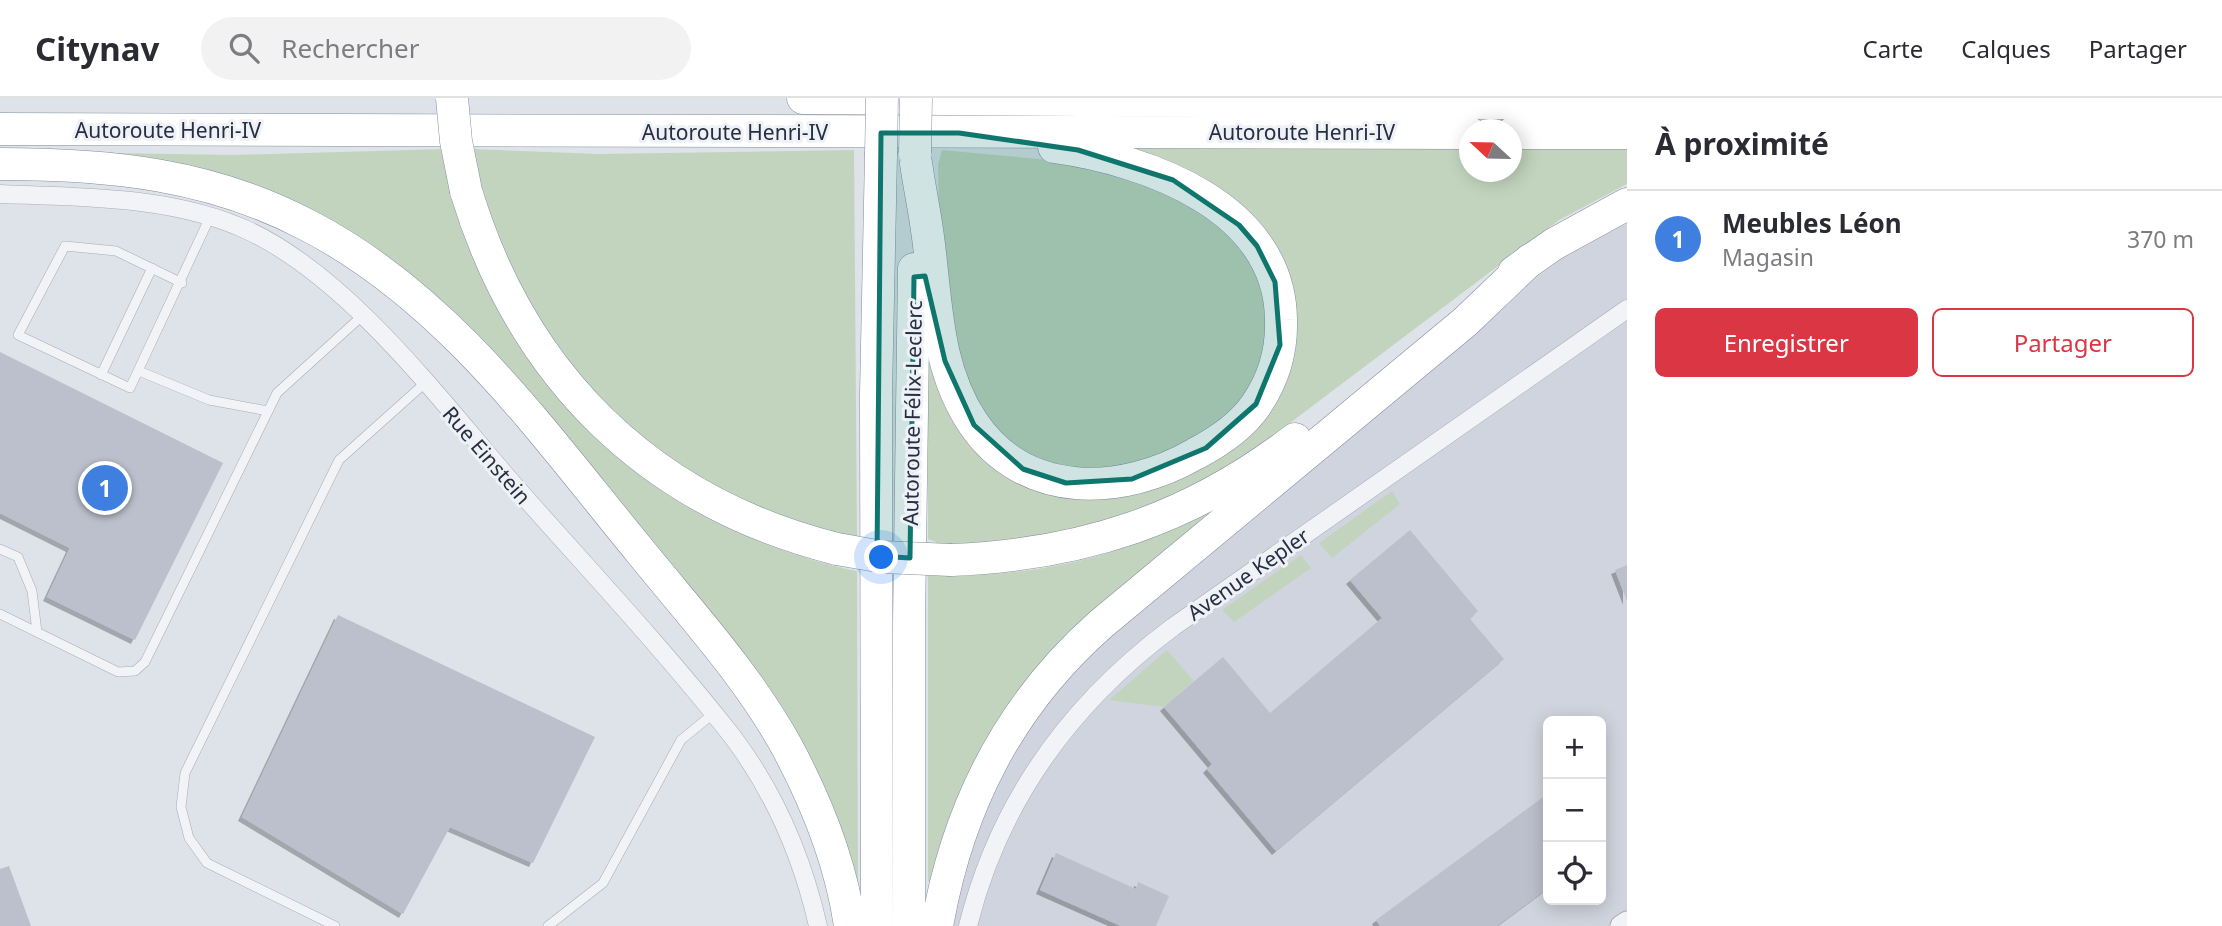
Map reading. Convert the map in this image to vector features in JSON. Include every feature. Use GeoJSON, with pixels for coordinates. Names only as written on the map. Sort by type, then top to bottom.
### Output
{"type":"FeatureCollection","features":[{"type":"Feature","properties":{"kind":"highway"},"geometry":{"type":"LineString","coordinates":[[452,98],[456,141],[466,191],[493,267],[518,316],[557,373],[600,421],[658,470],[704,499],[768,529],[837,549],[883,556],[951,559],[1007,556],[1086,543],[1144,524],[1199,501],[1275,454],[1530,260],[1627,204]]}},
{"type":"Feature","properties":{"kind":"highway","name":"Autoroute Henri-IV"},"geometry":{"type":"LineString","coordinates":[[803,98],[1627,104]]}},
{"type":"Feature","properties":{"kind":"highway"},"geometry":{"type":"LineString","coordinates":[[867,98],[874,155]]}},
{"type":"Feature","properties":{"kind":"highway"},"geometry":{"type":"LineString","coordinates":[[874,155],[882,98]]}},
{"type":"Feature","properties":{"kind":"highway"},"geometry":{"type":"LineString","coordinates":[[916,98],[915,158],[945,362],[966,412],[1000,454],[1023,469],[1050,480],[1099,485],[1132,479],[1170,467],[1206,448],[1236,426],[1256,404],[1272,376],[1282,329],[1275,282],[1265,257],[1249,235],[1205,197],[1137,166],[1078,150],[959,133]]}},
{"type":"Feature","properties":{"kind":"highway","name":"Autoroute Henri-IV"},"geometry":{"type":"LineString","coordinates":[[0,129],[1459,132]]}},
{"type":"Feature","properties":{"kind":"highway"},"geometry":{"type":"LineString","coordinates":[[0,145],[117,145],[388,130]]}},
{"type":"Feature","properties":{"kind":"highway"},"geometry":{"type":"LineString","coordinates":[[1522,133],[1627,134]]}},
{"type":"Feature","properties":{"kind":"highway","name":"Autoroute Félix-Leclerc"},"geometry":{"type":"LineString","coordinates":[[874,155],[877,926]]}},
{"type":"Feature","properties":{"kind":"highway","name":"Autoroute Félix-Leclerc"},"geometry":{"type":"LineString","coordinates":[[909,926],[909,623],[915,158]]}},
{"type":"Feature","properties":{"kind":"highway"},"geometry":{"type":"LineString","coordinates":[[0,164],[132,170],[179,177],[225,190],[280,212],[330,238],[382,272],[433,314],[516,400],[715,644],[763,708],[795,763],[824,827],[839,874],[850,926]]}},
{"type":"Feature","properties":{"kind":"highway"},"geometry":{"type":"LineString","coordinates":[[936,926],[954,850],[974,795],[1006,732],[1049,674],[1101,624],[1465,321],[1530,260]]}},
{"type":"Feature","properties":{"kind":"street","name":"Rue Einstein"},"geometry":{"type":"LineString","coordinates":[[0,194],[118,201],[179,209],[210,217],[247,230],[300,260],[324,278],[425,383],[714,713],[757,771],[775,802],[798,855],[818,926]]}},
{"type":"Feature","properties":{"kind":"street","name":"Avenue Kepler"},"geometry":{"type":"LineString","coordinates":[[968,926],[996,841],[1028,779],[1067,724],[1116,673],[1173,627],[1627,309]]}},
{"type":"Feature","properties":{"kind":"street"},"geometry":{"type":"LineString","coordinates":[[1621,926],[1627,922]]}},
{"type":"Feature","properties":{"kind":"lane"},"geometry":{"type":"LineString","coordinates":[[182,283],[116,251],[65,246],[18,335],[131,388],[182,283],[210,217]]}},
{"type":"Feature","properties":{"kind":"lane"},"geometry":{"type":"LineString","coordinates":[[101,375],[152,268]]}},
{"type":"Feature","properties":{"kind":"lane"},"geometry":{"type":"LineString","coordinates":[[0,614],[118,672],[135,671],[145,662],[277,393],[362,316]]}},
{"type":"Feature","properties":{"kind":"lane"},"geometry":{"type":"LineString","coordinates":[[139,371],[209,400],[268,411]]}},
{"type":"Feature","properties":{"kind":"lane"},"geometry":{"type":"LineString","coordinates":[[335,926],[207,863],[189,838],[181,807],[185,773],[339,460],[425,383]]}},
{"type":"Feature","properties":{"kind":"lane"},"geometry":{"type":"LineString","coordinates":[[0,549],[18,557],[32,591],[37,632]]}},
{"type":"Feature","properties":{"kind":"lane"},"geometry":{"type":"LineString","coordinates":[[548,926],[603,883],[681,740],[714,713]]}},
{"type":"Feature","properties":{"kind":"highlighted area"},"geometry":{"type":"Polygon","coordinates":[[[881,133],[959,133],[1078,150],[1173,180],[1239,225],[1257,246],[1275,282],[1280,345],[1256,404],[1206,448],[1132,479],[1066,483],[1023,469],[974,425],[945,361],[925,276],[914,277],[910,558],[877,556],[881,133]]]}},
{"type":"Feature","properties":{"kind":"shaded area"},"geometry":{"type":"Polygon","coordinates":[[[1627,218],[1627,926],[948,926],[959,871],[1012,747],[1077,663],[1523,288],[1575,249],[1627,218]]]}},
{"type":"Feature","properties":{"kind":"green space"},"geometry":{"type":"Polygon","coordinates":[[[1117,143],[1459,145],[1459,182],[1522,182],[1522,145],[1627,146],[1627,184],[1559,220],[1242,459],[1167,497],[1088,526],[1008,542],[936,546],[936,542],[928,539],[928,327],[943,377],[1063,492],[1240,435],[1286,280],[1117,143]]]}},
{"type":"Feature","properties":{"kind":"green space"},"geometry":{"type":"Polygon","coordinates":[[[445,149],[472,249],[502,314],[533,356],[628,462],[658,488],[711,520],[802,557],[857,571],[858,891],[829,811],[408,276],[112,156],[112,153],[233,155],[445,149]]]}},
{"type":"Feature","properties":{"kind":"green space"},"geometry":{"type":"Polygon","coordinates":[[[472,149],[599,154],[854,150],[857,536],[795,521],[736,496],[684,467],[638,434],[597,396],[562,355],[533,309],[508,259],[488,206],[472,149]]]}},
{"type":"Feature","properties":{"kind":"green space"},"geometry":{"type":"Polygon","coordinates":[[[942,150],[1049,160],[1102,169],[1161,189],[1199,210],[1235,238],[1253,265],[1269,316],[1260,373],[1242,401],[1220,425],[1157,460],[1073,473],[1017,451],[978,407],[955,348],[939,218],[938,164],[942,150]]]}},
{"type":"Feature","properties":{"kind":"green space"},"geometry":{"type":"Polygon","coordinates":[[[1392,491],[1400,504],[1332,558],[1319,543],[1392,491]]]}},
{"type":"Feature","properties":{"kind":"green space"},"geometry":{"type":"Polygon","coordinates":[[[1230,501],[1072,635],[937,882],[928,881],[928,576],[1010,572],[1085,560],[1156,536],[1230,501]]]}},
{"type":"Feature","properties":{"kind":"green space"},"geometry":{"type":"Polygon","coordinates":[[[1301,555],[1311,568],[1234,622],[1222,610],[1301,555]]]}},
{"type":"Feature","properties":{"kind":"green space"},"geometry":{"type":"Polygon","coordinates":[[[1167,650],[1194,681],[1164,707],[1109,700],[1167,650]]]}},
{"type":"Feature","properties":{"kind":"building"},"geometry":{"type":"Polygon","coordinates":[[[0,352],[223,463],[135,640],[47,597],[70,548],[0,513],[0,352]]]}},
{"type":"Feature","properties":{"kind":"building"},"geometry":{"type":"Polygon","coordinates":[[[1410,530],[1478,611],[1470,619],[1504,659],[1276,851],[1207,769],[1212,764],[1164,707],[1223,657],[1270,713],[1382,618],[1350,580],[1410,530]]]}},
{"type":"Feature","properties":{"kind":"building"},"geometry":{"type":"Polygon","coordinates":[[[1627,565],[1627,601],[1615,570],[1627,565]]]}},
{"type":"Feature","properties":{"kind":"building"},"geometry":{"type":"Polygon","coordinates":[[[338,615],[595,737],[533,863],[450,827],[403,914],[242,817],[338,615]]]}},
{"type":"Feature","properties":{"kind":"building"},"geometry":{"type":"Polygon","coordinates":[[[1543,797],[1543,892],[1497,926],[1380,926],[1376,920],[1543,797]]]}},
{"type":"Feature","properties":{"kind":"building"},"geometry":{"type":"Polygon","coordinates":[[[1056,853],[1136,889],[1138,882],[1169,896],[1156,926],[1121,926],[1040,890],[1056,853]]]}},
{"type":"Feature","properties":{"kind":"building"},"geometry":{"type":"Polygon","coordinates":[[[9,866],[31,926],[0,926],[0,869],[9,866]]]}},
{"type":"Feature","properties":{"kind":"place","name":"Meubles Léon"},"geometry":{"type":"Point","coordinates":[105,488]}}]}
